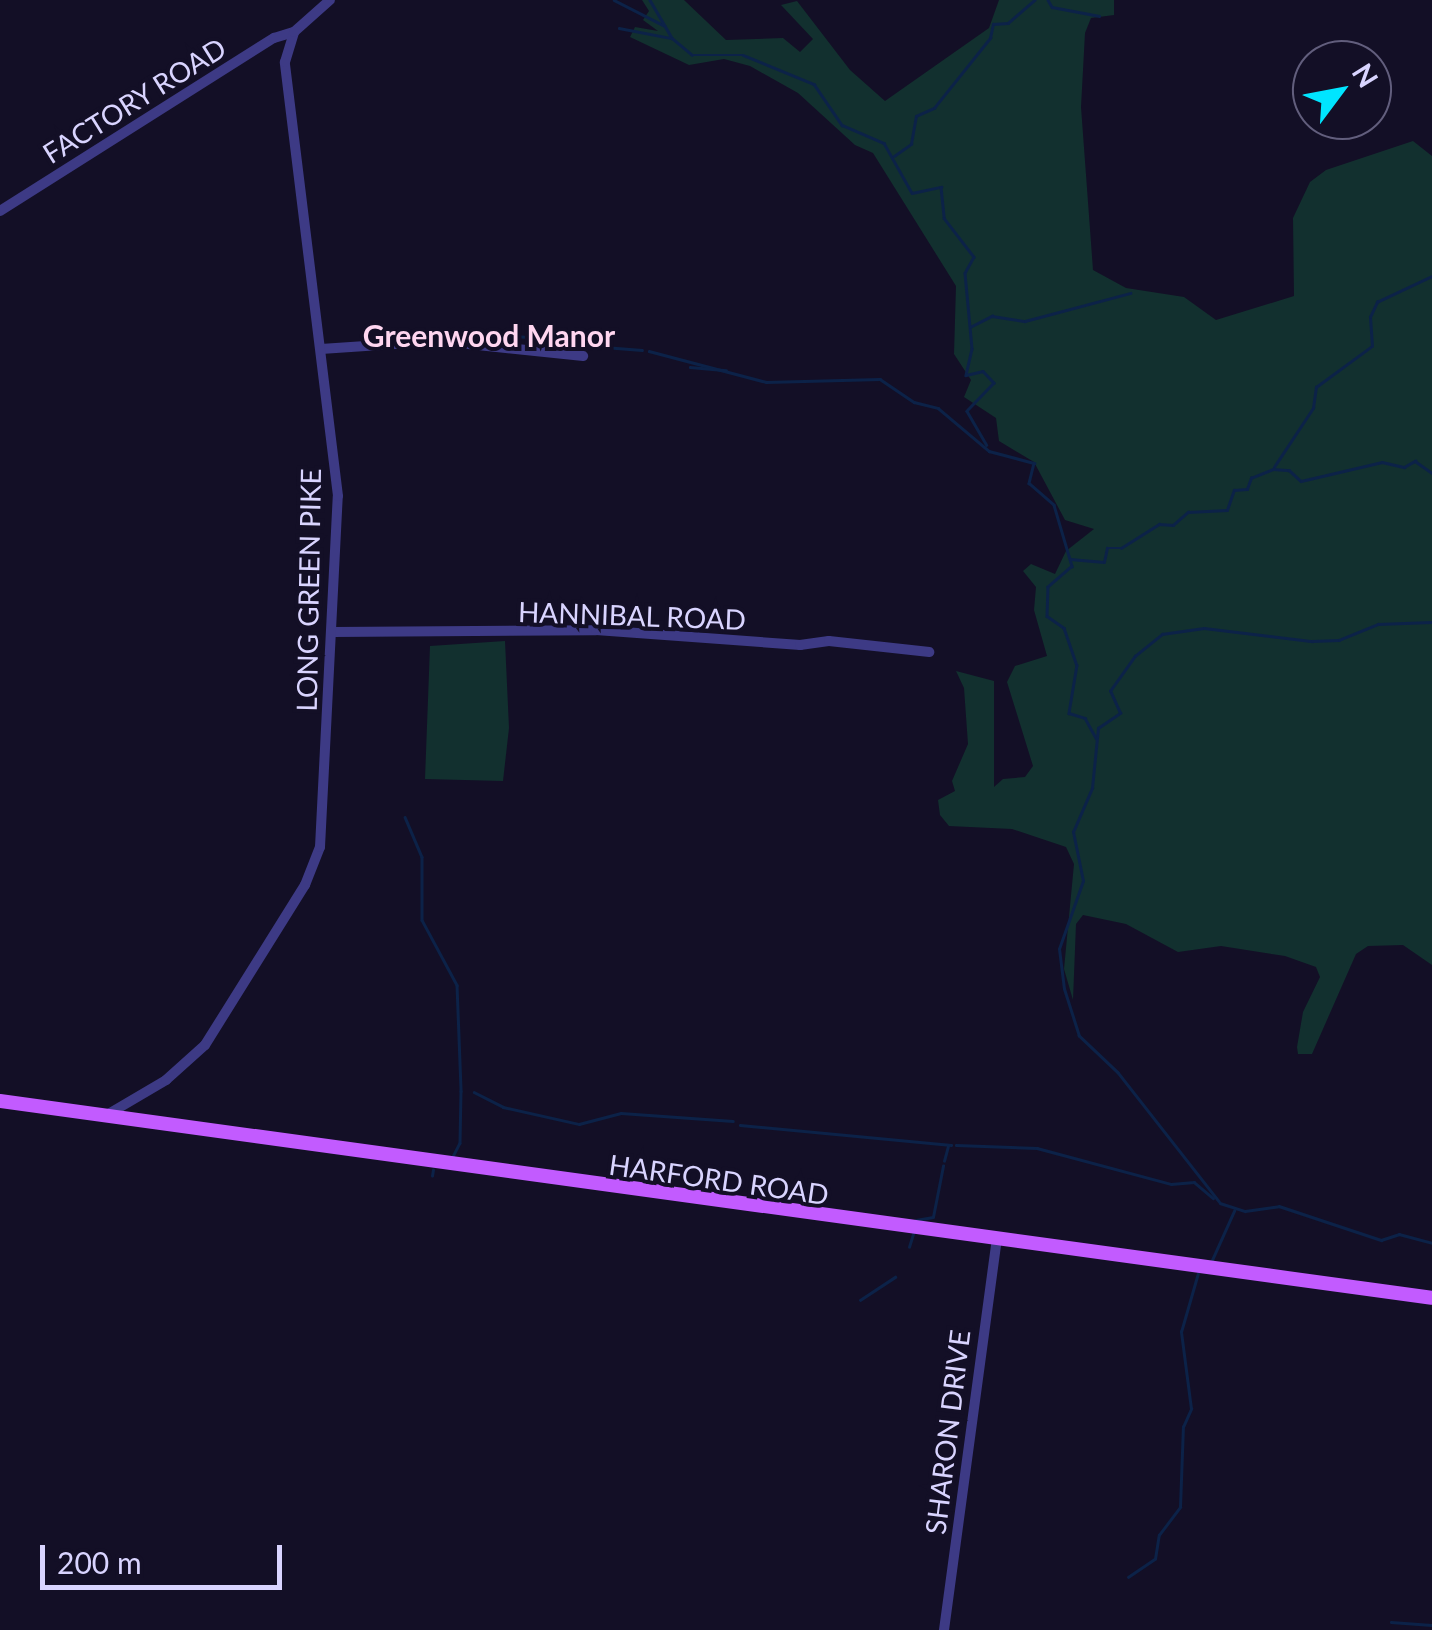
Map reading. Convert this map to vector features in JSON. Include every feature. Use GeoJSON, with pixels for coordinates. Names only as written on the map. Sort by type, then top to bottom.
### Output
{"type":"FeatureCollection","features":[{"type":"Feature","properties":{"kind":"main road","name":"HARFORD ROAD"},"geometry":{"type":"LineString","coordinates":[[0,1101],[1432,1298]]}},
{"type":"Feature","properties":{"kind":"street"},"geometry":{"type":"LineString","coordinates":[[294,32],[330,0]]}},
{"type":"Feature","properties":{"kind":"street","name":"FACTORY ROAD"},"geometry":{"type":"LineString","coordinates":[[0,210],[274,38],[294,32]]}},
{"type":"Feature","properties":{"kind":"street","name":"LONG GREEN PIKE"},"geometry":{"type":"LineString","coordinates":[[105,1116],[166,1080],[205,1045],[311,875],[323,828],[338,496],[286,72],[294,32]]}},
{"type":"Feature","properties":{"kind":"street"},"geometry":{"type":"LineString","coordinates":[[322,349],[440,341],[582,356]]}},
{"type":"Feature","properties":{"kind":"street","name":"HANNIBAL ROAD"},"geometry":{"type":"LineString","coordinates":[[333,632],[596,630],[771,644],[829,641],[929,652]]}},
{"type":"Feature","properties":{"kind":"street","name":"SHARON DRIVE"},"geometry":{"type":"LineString","coordinates":[[944,1630],[997,1240]]}},
{"type":"Feature","properties":{"kind":"green space"},"geometry":{"type":"Polygon","coordinates":[[[642,0],[684,0],[726,40],[783,38],[800,52],[813,39],[781,5],[797,1],[850,70],[885,101],[989,28],[999,0],[1114,0],[1114,15],[1091,18],[1085,33],[1081,107],[1093,270],[1126,288],[1184,297],[1216,320],[1294,296],[1293,218],[1310,182],[1326,170],[1413,141],[1432,156],[1432,965],[1403,945],[1368,946],[1356,954],[1312,1054],[1298,1054],[1297,1047],[1303,1012],[1320,977],[1316,967],[1285,956],[1221,946],[1178,952],[1126,924],[1083,915],[1076,924],[1073,1000],[1064,969],[1074,864],[1066,847],[1012,829],[949,826],[940,815],[938,800],[955,791],[952,781],[968,744],[964,688],[956,671],[994,681],[994,787],[1003,779],[1025,777],[1033,766],[1007,682],[1015,666],[1047,656],[1034,610],[1036,587],[1023,571],[1031,564],[1055,574],[1066,551],[1094,529],[1065,520],[1034,462],[999,441],[996,418],[964,397],[971,380],[954,354],[956,286],[873,153],[855,145],[798,93],[750,66],[724,59],[689,65],[630,37],[635,27],[658,31],[643,20],[649,11],[642,0]]]}},
{"type":"Feature","properties":{"kind":"green space"},"geometry":{"type":"Polygon","coordinates":[[[505,641],[509,728],[503,781],[425,779],[430,646],[505,641]]]}},
{"type":"Feature","properties":{"kind":"waterway"},"geometry":{"type":"LineString","coordinates":[[614,0],[665,26]]}},
{"type":"Feature","properties":{"kind":"waterway"},"geometry":{"type":"LineString","coordinates":[[650,0],[672,38],[692,55],[743,55],[814,84],[842,125],[884,143],[912,193],[941,187],[944,218],[974,257],[965,273],[972,349],[966,375],[983,371],[994,383],[967,411],[987,445]]}},
{"type":"Feature","properties":{"kind":"waterway"},"geometry":{"type":"LineString","coordinates":[[894,156],[911,144],[916,116],[934,108],[990,38],[993,24],[1008,23],[1034,0]]}},
{"type":"Feature","properties":{"kind":"waterway"},"geometry":{"type":"LineString","coordinates":[[1048,0],[1052,7],[1099,16]]}},
{"type":"Feature","properties":{"kind":"waterway"},"geometry":{"type":"LineString","coordinates":[[619,28],[671,38]]}},
{"type":"Feature","properties":{"kind":"waterway"},"geometry":{"type":"LineString","coordinates":[[1274,467],[1313,408],[1316,387],[1372,346],[1370,317],[1377,302],[1432,276]]}},
{"type":"Feature","properties":{"kind":"waterway"},"geometry":{"type":"LineString","coordinates":[[970,327],[992,316],[1025,321],[1130,293]]}},
{"type":"Feature","properties":{"kind":"waterway"},"geometry":{"type":"LineString","coordinates":[[434,336],[473,334]]}},
{"type":"Feature","properties":{"kind":"waterway"},"geometry":{"type":"LineString","coordinates":[[486,334],[541,338]]}},
{"type":"Feature","properties":{"kind":"waterway"},"geometry":{"type":"LineString","coordinates":[[546,339],[586,345]]}},
{"type":"Feature","properties":{"kind":"waterway"},"geometry":{"type":"LineString","coordinates":[[591,346],[642,350]]}},
{"type":"Feature","properties":{"kind":"waterway"},"geometry":{"type":"LineString","coordinates":[[649,351],[766,382],[880,379],[914,402],[938,408],[989,451],[1034,463],[1029,483],[1054,505],[1072,566],[1048,587],[1047,616],[1064,628],[1077,665],[1069,713],[1085,718],[1096,738]]}},
{"type":"Feature","properties":{"kind":"waterway"},"geometry":{"type":"LineString","coordinates":[[690,367],[726,370]]}},
{"type":"Feature","properties":{"kind":"waterway"},"geometry":{"type":"LineString","coordinates":[[1070,559],[1104,562],[1107,548],[1121,548],[1159,524],[1173,525],[1188,512],[1227,510],[1234,490],[1247,489],[1251,478],[1273,469],[1289,470],[1301,481],[1382,462],[1404,467],[1415,461],[1432,473]]}},
{"type":"Feature","properties":{"kind":"waterway"},"geometry":{"type":"LineString","coordinates":[[1219,1202],[1118,1073],[1079,1036],[1064,989],[1059,949],[1083,881],[1073,832],[1092,788],[1098,728],[1120,713],[1110,691],[1135,656],[1162,634],[1204,628],[1312,641],[1339,640],[1378,624],[1432,622]]}},
{"type":"Feature","properties":{"kind":"waterway"},"geometry":{"type":"LineString","coordinates":[[405,817],[422,857],[422,920],[457,985],[460,1143],[453,1157]]}},
{"type":"Feature","properties":{"kind":"waterway"},"geometry":{"type":"LineString","coordinates":[[474,1092],[503,1107],[579,1124],[621,1113],[733,1121]]}},
{"type":"Feature","properties":{"kind":"waterway"},"geometry":{"type":"LineString","coordinates":[[740,1125],[951,1145]]}},
{"type":"Feature","properties":{"kind":"waterway"},"geometry":{"type":"LineString","coordinates":[[956,1145],[1037,1148],[1171,1184],[1194,1182],[1213,1198]]}},
{"type":"Feature","properties":{"kind":"waterway"},"geometry":{"type":"LineString","coordinates":[[944,1161],[948,1146]]}},
{"type":"Feature","properties":{"kind":"waterway"},"geometry":{"type":"LineString","coordinates":[[916,1220],[933,1217],[943,1166]]}},
{"type":"Feature","properties":{"kind":"waterway"},"geometry":{"type":"LineString","coordinates":[[432,1176],[433,1170]]}},
{"type":"Feature","properties":{"kind":"waterway"},"geometry":{"type":"LineString","coordinates":[[1220,1203],[1245,1211],[1279,1206],[1381,1240],[1399,1234],[1432,1243]]}},
{"type":"Feature","properties":{"kind":"waterway"},"geometry":{"type":"LineString","coordinates":[[1212,1260],[1234,1211]]}},
{"type":"Feature","properties":{"kind":"waterway"},"geometry":{"type":"LineString","coordinates":[[909,1247],[913,1234]]}},
{"type":"Feature","properties":{"kind":"waterway"},"geometry":{"type":"LineString","coordinates":[[1128,1577],[1155,1559],[1159,1535],[1180,1507],[1183,1427],[1191,1409],[1181,1332],[1198,1273]]}},
{"type":"Feature","properties":{"kind":"waterway"},"geometry":{"type":"LineString","coordinates":[[860,1300],[895,1277]]}},
{"type":"Feature","properties":{"kind":"waterway"},"geometry":{"type":"LineString","coordinates":[[1391,1622],[1432,1625]]}},
{"type":"Feature","properties":{"kind":"district","name":"Greenwood Manor"},"geometry":{"type":"Point","coordinates":[489,335]}}]}
